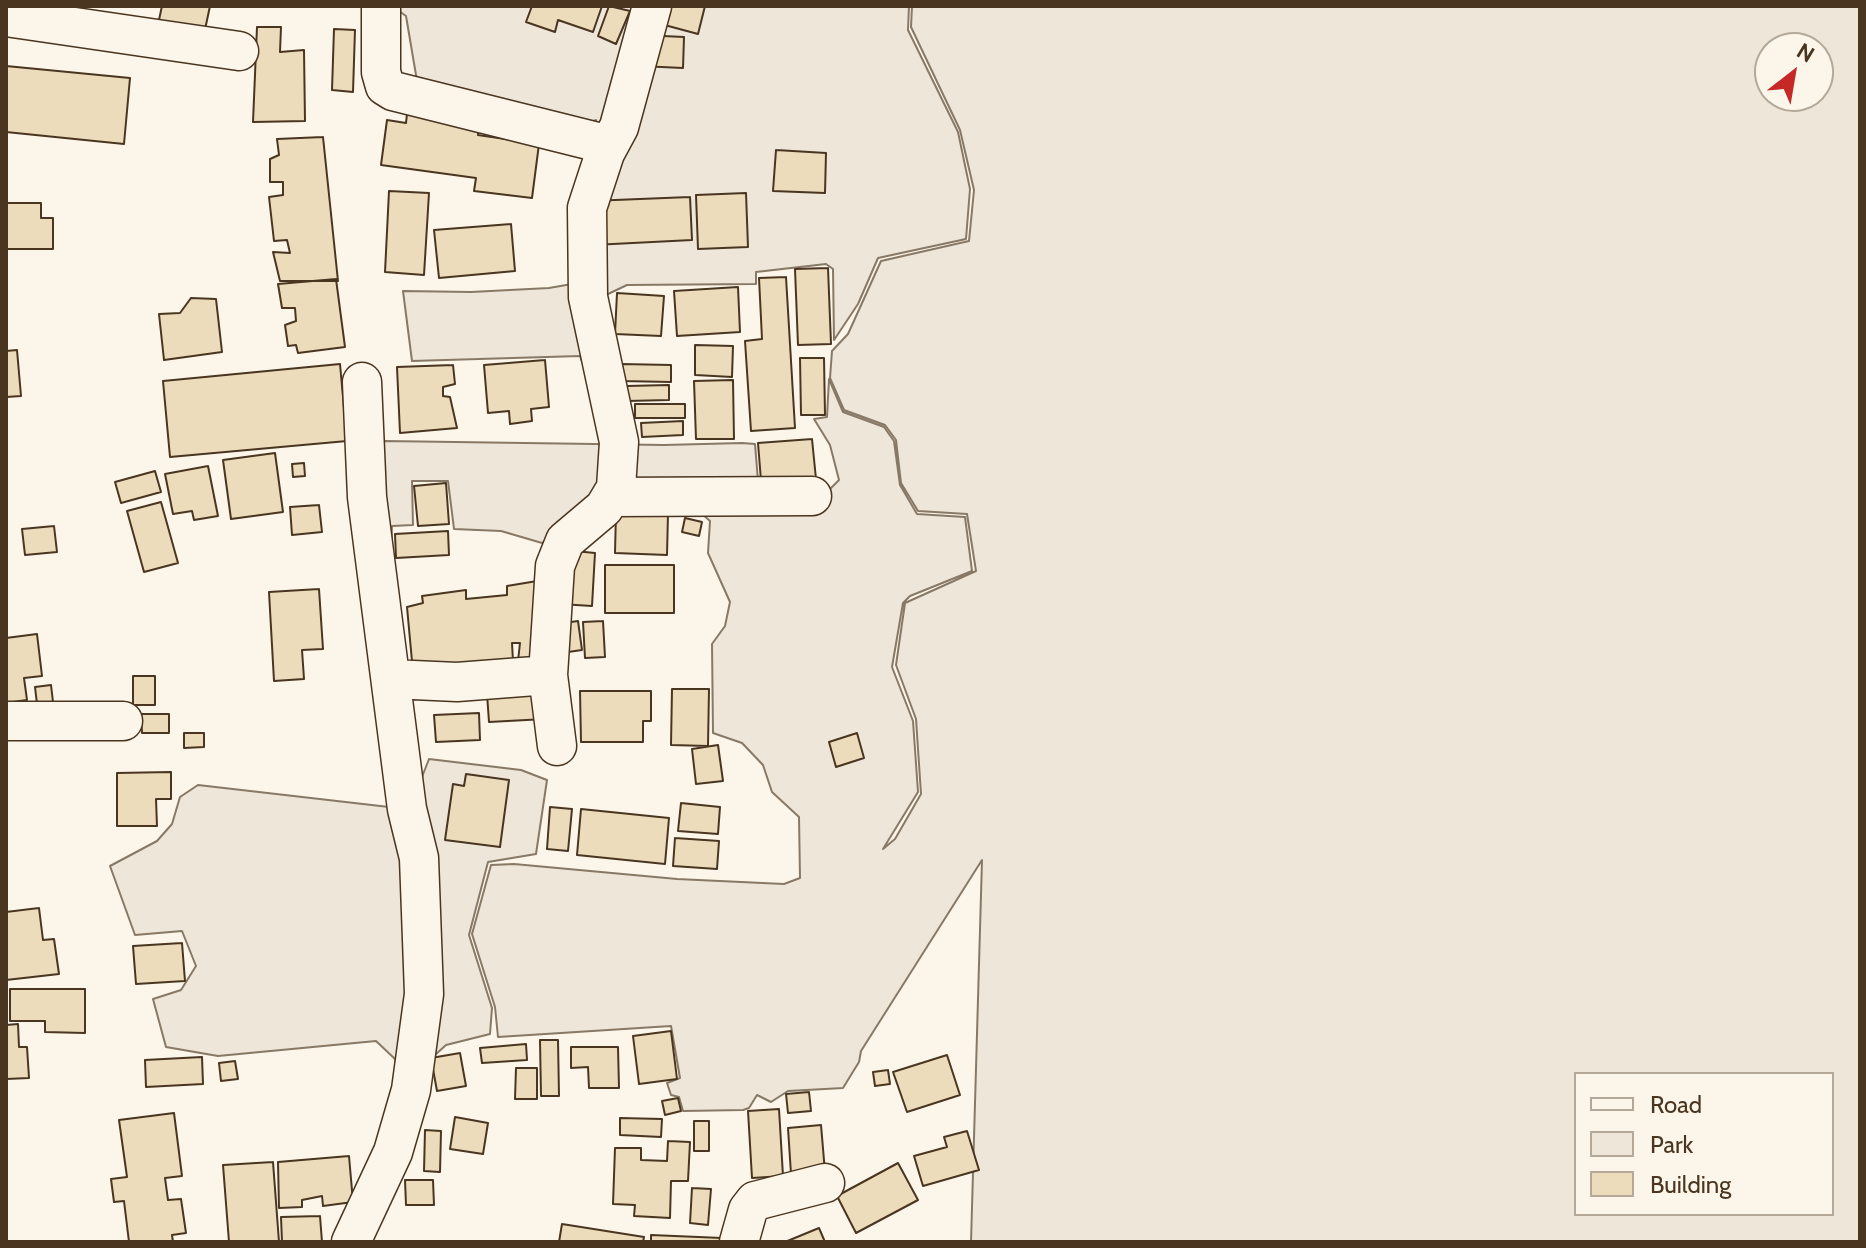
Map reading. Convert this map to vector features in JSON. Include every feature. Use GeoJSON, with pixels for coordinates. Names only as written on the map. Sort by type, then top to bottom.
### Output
{"type":"FeatureCollection","features":[{"type":"Feature","properties":{"kind":"street"},"geometry":{"type":"LineString","coordinates":[[381,6],[381,72],[385,86],[393,91],[609,145]]}},
{"type":"Feature","properties":{"kind":"street"},"geometry":{"type":"LineString","coordinates":[[557,746],[548,675],[555,566],[565,541],[604,508],[616,488],[619,442],[588,297],[587,208],[609,145],[619,127],[652,6]]}},
{"type":"Feature","properties":{"kind":"street"},"geometry":{"type":"LineString","coordinates":[[6,17],[239,51]]}},
{"type":"Feature","properties":{"kind":"street"},"geometry":{"type":"LineString","coordinates":[[351,1242],[393,1152],[408,1103],[417,1059],[424,994],[419,858],[407,809],[367,497],[362,382]]}},
{"type":"Feature","properties":{"kind":"street"},"geometry":{"type":"LineString","coordinates":[[611,497],[812,496]]}},
{"type":"Feature","properties":{"kind":"street"},"geometry":{"type":"LineString","coordinates":[[391,679],[457,682],[548,675]]}},
{"type":"Feature","properties":{"kind":"street"},"geometry":{"type":"LineString","coordinates":[[6,721],[123,721]]}},
{"type":"Feature","properties":{"kind":"street"},"geometry":{"type":"LineString","coordinates":[[739,1242],[748,1210],[755,1201],[825,1183]]}},
{"type":"Feature","properties":{"kind":"green space"},"geometry":{"type":"Polygon","coordinates":[[[392,6],[909,6],[908,30],[958,132],[970,189],[966,239],[878,258],[858,304],[834,340],[833,269],[826,264],[756,272],[756,284],[627,285],[608,294],[596,305],[595,396],[580,356],[412,361],[403,291],[471,292],[572,284],[584,169],[596,120],[574,129],[422,92],[406,16],[392,6]]]}},
{"type":"Feature","properties":{"kind":"green space"},"geometry":{"type":"Polygon","coordinates":[[[912,6],[1860,6],[1860,1242],[971,1242],[982,860],[861,1051],[859,1062],[843,1088],[788,1091],[771,1102],[757,1095],[749,1108],[743,1110],[683,1111],[679,1097],[671,1095],[667,1083],[680,1078],[671,1026],[498,1037],[495,1007],[472,934],[491,865],[514,864],[677,879],[784,884],[800,878],[799,817],[772,792],[763,765],[742,743],[713,733],[712,644],[725,626],[730,602],[708,553],[710,521],[701,513],[638,507],[566,530],[542,543],[501,531],[454,529],[448,481],[412,481],[413,525],[392,526],[391,554],[373,447],[385,441],[755,444],[759,493],[823,496],[839,480],[830,445],[814,419],[827,417],[829,379],[843,412],[884,427],[894,441],[900,485],[917,514],[965,517],[972,571],[910,596],[903,603],[892,667],[913,721],[918,792],[883,849],[895,839],[921,794],[916,719],[896,665],[905,603],[976,571],[967,514],[918,511],[901,483],[896,440],[885,425],[844,410],[830,378],[832,351],[848,334],[881,261],[969,241],[974,190],[960,130],[911,27],[912,6]]]}},
{"type":"Feature","properties":{"kind":"green space"},"geometry":{"type":"Polygon","coordinates":[[[429,759],[521,770],[547,780],[536,854],[488,862],[469,935],[492,1008],[490,1034],[446,1045],[401,1086],[395,1059],[376,1041],[218,1056],[166,1047],[153,999],[181,990],[196,966],[182,931],[135,935],[110,866],[157,841],[172,824],[180,797],[198,785],[389,807],[415,795],[429,759]]]}},
{"type":"Feature","properties":{"kind":"building"},"geometry":{"type":"Polygon","coordinates":[[[162,6],[210,6],[203,39],[157,29],[162,6]]]}},
{"type":"Feature","properties":{"kind":"building"},"geometry":{"type":"Polygon","coordinates":[[[532,6],[602,6],[593,32],[558,20],[555,32],[526,22],[532,6]]]}},
{"type":"Feature","properties":{"kind":"building"},"geometry":{"type":"Polygon","coordinates":[[[609,6],[630,11],[616,44],[598,36],[609,6]]]}},
{"type":"Feature","properties":{"kind":"building"},"geometry":{"type":"Polygon","coordinates":[[[650,6],[705,6],[698,34],[646,20],[650,6]]]}},
{"type":"Feature","properties":{"kind":"building"},"geometry":{"type":"Polygon","coordinates":[[[257,27],[281,27],[280,52],[304,50],[305,121],[253,122],[257,27]]]}},
{"type":"Feature","properties":{"kind":"building"},"geometry":{"type":"Polygon","coordinates":[[[334,29],[355,30],[353,92],[332,90],[334,29]]]}},
{"type":"Feature","properties":{"kind":"building"},"geometry":{"type":"Polygon","coordinates":[[[642,35],[684,37],[683,68],[640,66],[642,35]]]}},
{"type":"Feature","properties":{"kind":"building"},"geometry":{"type":"Polygon","coordinates":[[[6,66],[130,78],[124,144],[6,132],[6,66]]]}},
{"type":"Feature","properties":{"kind":"building"},"geometry":{"type":"Polygon","coordinates":[[[407,114],[479,124],[478,135],[539,144],[532,198],[474,191],[476,178],[381,165],[387,120],[406,123],[407,114]]]}},
{"type":"Feature","properties":{"kind":"building"},"geometry":{"type":"Polygon","coordinates":[[[323,137],[338,281],[280,281],[273,252],[290,253],[287,240],[274,241],[269,197],[283,195],[283,182],[270,182],[270,159],[279,155],[277,139],[323,137]]]}},
{"type":"Feature","properties":{"kind":"building"},"geometry":{"type":"Polygon","coordinates":[[[776,150],[826,153],[825,193],[773,191],[776,150]]]}},
{"type":"Feature","properties":{"kind":"building"},"geometry":{"type":"Polygon","coordinates":[[[389,191],[429,193],[424,275],[385,272],[389,191]]]}},
{"type":"Feature","properties":{"kind":"building"},"geometry":{"type":"Polygon","coordinates":[[[746,193],[748,247],[698,249],[696,195],[746,193]]]}},
{"type":"Feature","properties":{"kind":"building"},"geometry":{"type":"Polygon","coordinates":[[[690,197],[692,240],[593,245],[590,201],[690,197]]]}},
{"type":"Feature","properties":{"kind":"building"},"geometry":{"type":"Polygon","coordinates":[[[6,203],[41,203],[41,218],[53,218],[53,249],[6,249],[6,203]]]}},
{"type":"Feature","properties":{"kind":"building"},"geometry":{"type":"Polygon","coordinates":[[[511,224],[515,271],[439,278],[434,230],[511,224]]]}},
{"type":"Feature","properties":{"kind":"building"},"geometry":{"type":"Polygon","coordinates":[[[828,268],[831,344],[798,345],[795,269],[828,268]]]}},
{"type":"Feature","properties":{"kind":"building"},"geometry":{"type":"Polygon","coordinates":[[[786,277],[795,428],[751,431],[745,341],[762,339],[759,278],[786,277]]]}},
{"type":"Feature","properties":{"kind":"building"},"geometry":{"type":"Polygon","coordinates":[[[336,279],[345,347],[298,353],[296,345],[288,346],[285,325],[296,321],[295,308],[282,308],[278,284],[336,279]]]}},
{"type":"Feature","properties":{"kind":"building"},"geometry":{"type":"Polygon","coordinates":[[[738,287],[740,332],[677,336],[674,291],[738,287]]]}},
{"type":"Feature","properties":{"kind":"building"},"geometry":{"type":"Polygon","coordinates":[[[617,293],[664,296],[661,336],[615,334],[617,293]]]}},
{"type":"Feature","properties":{"kind":"building"},"geometry":{"type":"Polygon","coordinates":[[[191,298],[216,299],[222,352],[164,360],[159,314],[180,313],[191,298]]]}},
{"type":"Feature","properties":{"kind":"building"},"geometry":{"type":"Polygon","coordinates":[[[695,345],[733,346],[732,377],[695,375],[695,345]]]}},
{"type":"Feature","properties":{"kind":"building"},"geometry":{"type":"Polygon","coordinates":[[[17,350],[21,396],[6,397],[6,351],[17,350]]]}},
{"type":"Feature","properties":{"kind":"building"},"geometry":{"type":"Polygon","coordinates":[[[800,358],[824,358],[825,415],[801,415],[800,358]]]}},
{"type":"Feature","properties":{"kind":"building"},"geometry":{"type":"Polygon","coordinates":[[[545,360],[549,407],[531,409],[532,421],[510,424],[509,411],[488,413],[484,365],[545,360]]]}},
{"type":"Feature","properties":{"kind":"building"},"geometry":{"type":"Polygon","coordinates":[[[340,364],[347,441],[170,457],[163,381],[340,364]]]}},
{"type":"Feature","properties":{"kind":"building"},"geometry":{"type":"Polygon","coordinates":[[[621,364],[671,365],[671,382],[621,381],[621,364]]]}},
{"type":"Feature","properties":{"kind":"building"},"geometry":{"type":"Polygon","coordinates":[[[453,365],[455,384],[443,387],[443,396],[450,397],[457,428],[400,433],[397,367],[453,365]]]}},
{"type":"Feature","properties":{"kind":"building"},"geometry":{"type":"Polygon","coordinates":[[[733,380],[734,439],[696,439],[694,381],[733,380]]]}},
{"type":"Feature","properties":{"kind":"building"},"geometry":{"type":"Polygon","coordinates":[[[669,385],[669,400],[627,401],[627,386],[669,385]]]}},
{"type":"Feature","properties":{"kind":"building"},"geometry":{"type":"Polygon","coordinates":[[[635,404],[685,404],[685,418],[635,418],[635,404]]]}},
{"type":"Feature","properties":{"kind":"building"},"geometry":{"type":"Polygon","coordinates":[[[683,421],[683,435],[642,437],[641,423],[683,421]]]}},
{"type":"Feature","properties":{"kind":"building"},"geometry":{"type":"Polygon","coordinates":[[[812,439],[817,489],[762,493],[758,443],[812,439]]]}},
{"type":"Feature","properties":{"kind":"building"},"geometry":{"type":"Polygon","coordinates":[[[275,453],[283,512],[231,519],[223,460],[275,453]]]}},
{"type":"Feature","properties":{"kind":"building"},"geometry":{"type":"Polygon","coordinates":[[[304,463],[305,476],[293,477],[292,464],[304,463]]]}},
{"type":"Feature","properties":{"kind":"building"},"geometry":{"type":"Polygon","coordinates":[[[208,466],[218,516],[194,520],[192,511],[173,514],[165,474],[208,466]]]}},
{"type":"Feature","properties":{"kind":"building"},"geometry":{"type":"Polygon","coordinates":[[[155,471],[161,492],[121,503],[115,482],[155,471]]]}},
{"type":"Feature","properties":{"kind":"building"},"geometry":{"type":"Polygon","coordinates":[[[446,483],[449,524],[418,526],[414,486],[446,483]]]}},
{"type":"Feature","properties":{"kind":"building"},"geometry":{"type":"Polygon","coordinates":[[[161,502],[178,563],[144,572],[127,511],[161,502]]]}},
{"type":"Feature","properties":{"kind":"building"},"geometry":{"type":"Polygon","coordinates":[[[319,505],[322,532],[292,535],[290,507],[319,505]]]}},
{"type":"Feature","properties":{"kind":"building"},"geometry":{"type":"Polygon","coordinates":[[[616,512],[668,514],[667,555],[615,553],[616,512]]]}},
{"type":"Feature","properties":{"kind":"building"},"geometry":{"type":"Polygon","coordinates":[[[685,518],[702,522],[699,536],[682,532],[685,518]]]}},
{"type":"Feature","properties":{"kind":"building"},"geometry":{"type":"Polygon","coordinates":[[[54,526],[57,552],[25,555],[22,529],[54,526]]]}},
{"type":"Feature","properties":{"kind":"building"},"geometry":{"type":"Polygon","coordinates":[[[448,531],[449,555],[396,558],[395,534],[448,531]]]}},
{"type":"Feature","properties":{"kind":"building"},"geometry":{"type":"Polygon","coordinates":[[[564,550],[595,553],[592,606],[560,604],[564,550]]]}},
{"type":"Feature","properties":{"kind":"building"},"geometry":{"type":"Polygon","coordinates":[[[605,565],[674,565],[674,613],[605,613],[605,565]]]}},
{"type":"Feature","properties":{"kind":"building"},"geometry":{"type":"Polygon","coordinates":[[[537,581],[542,661],[518,661],[520,643],[512,643],[513,661],[413,672],[407,607],[423,603],[422,596],[466,590],[466,599],[507,595],[507,586],[537,581]]]}},
{"type":"Feature","properties":{"kind":"building"},"geometry":{"type":"Polygon","coordinates":[[[319,589],[323,649],[302,650],[304,679],[274,681],[269,592],[319,589]]]}},
{"type":"Feature","properties":{"kind":"building"},"geometry":{"type":"Polygon","coordinates":[[[578,621],[582,650],[561,653],[557,624],[578,621]]]}},
{"type":"Feature","properties":{"kind":"building"},"geometry":{"type":"Polygon","coordinates":[[[603,621],[605,657],[585,658],[583,622],[603,621]]]}},
{"type":"Feature","properties":{"kind":"building"},"geometry":{"type":"Polygon","coordinates":[[[37,634],[42,676],[24,678],[27,700],[6,703],[6,638],[37,634]]]}},
{"type":"Feature","properties":{"kind":"building"},"geometry":{"type":"Polygon","coordinates":[[[133,676],[155,676],[155,705],[133,705],[133,676]]]}},
{"type":"Feature","properties":{"kind":"building"},"geometry":{"type":"Polygon","coordinates":[[[51,685],[53,702],[37,704],[35,687],[51,685]]]}},
{"type":"Feature","properties":{"kind":"building"},"geometry":{"type":"Polygon","coordinates":[[[672,689],[709,689],[708,746],[671,745],[672,689]]]}},
{"type":"Feature","properties":{"kind":"building"},"geometry":{"type":"Polygon","coordinates":[[[544,690],[545,719],[489,722],[487,694],[544,690]]]}},
{"type":"Feature","properties":{"kind":"building"},"geometry":{"type":"Polygon","coordinates":[[[580,691],[651,691],[651,721],[643,721],[643,742],[581,742],[580,691]]]}},
{"type":"Feature","properties":{"kind":"building"},"geometry":{"type":"Polygon","coordinates":[[[479,713],[480,740],[436,742],[434,715],[479,713]]]}},
{"type":"Feature","properties":{"kind":"building"},"geometry":{"type":"Polygon","coordinates":[[[141,714],[169,714],[169,733],[142,733],[141,714]]]}},
{"type":"Feature","properties":{"kind":"building"},"geometry":{"type":"Polygon","coordinates":[[[184,733],[204,733],[204,747],[184,748],[184,733]]]}},
{"type":"Feature","properties":{"kind":"building"},"geometry":{"type":"Polygon","coordinates":[[[857,733],[864,758],[836,767],[829,742],[857,733]]]}},
{"type":"Feature","properties":{"kind":"building"},"geometry":{"type":"Polygon","coordinates":[[[718,745],[723,781],[696,784],[692,749],[718,745]]]}},
{"type":"Feature","properties":{"kind":"building"},"geometry":{"type":"Polygon","coordinates":[[[171,772],[171,799],[156,799],[157,826],[117,826],[117,773],[171,772]]]}},
{"type":"Feature","properties":{"kind":"building"},"geometry":{"type":"Polygon","coordinates":[[[466,774],[509,780],[500,847],[445,840],[453,784],[464,786],[466,774]]]}},
{"type":"Feature","properties":{"kind":"building"},"geometry":{"type":"Polygon","coordinates":[[[681,803],[720,807],[718,834],[678,831],[681,803]]]}},
{"type":"Feature","properties":{"kind":"building"},"geometry":{"type":"Polygon","coordinates":[[[550,807],[572,809],[568,851],[547,849],[550,807]]]}},
{"type":"Feature","properties":{"kind":"building"},"geometry":{"type":"Polygon","coordinates":[[[581,809],[669,818],[665,864],[577,855],[581,809]]]}},
{"type":"Feature","properties":{"kind":"building"},"geometry":{"type":"Polygon","coordinates":[[[675,838],[719,841],[717,869],[673,866],[675,838]]]}},
{"type":"Feature","properties":{"kind":"building"},"geometry":{"type":"Polygon","coordinates":[[[39,908],[43,940],[54,939],[59,974],[6,980],[6,912],[39,908]]]}},
{"type":"Feature","properties":{"kind":"building"},"geometry":{"type":"Polygon","coordinates":[[[182,943],[185,981],[136,984],[133,946],[182,943]]]}},
{"type":"Feature","properties":{"kind":"building"},"geometry":{"type":"Polygon","coordinates":[[[10,989],[85,989],[85,1033],[45,1032],[45,1021],[10,1021],[10,989]]]}},
{"type":"Feature","properties":{"kind":"building"},"geometry":{"type":"Polygon","coordinates":[[[18,1024],[19,1047],[27,1047],[29,1078],[6,1079],[6,1025],[18,1024]]]}},
{"type":"Feature","properties":{"kind":"building"},"geometry":{"type":"Polygon","coordinates":[[[671,1031],[677,1079],[639,1084],[633,1036],[671,1031]]]}},
{"type":"Feature","properties":{"kind":"building"},"geometry":{"type":"Polygon","coordinates":[[[540,1040],[558,1040],[559,1096],[541,1096],[540,1040]]]}},
{"type":"Feature","properties":{"kind":"building"},"geometry":{"type":"Polygon","coordinates":[[[526,1044],[527,1060],[482,1063],[480,1048],[526,1044]]]}},
{"type":"Feature","properties":{"kind":"building"},"geometry":{"type":"Polygon","coordinates":[[[571,1047],[618,1047],[619,1088],[589,1088],[588,1067],[571,1068],[571,1047]]]}},
{"type":"Feature","properties":{"kind":"building"},"geometry":{"type":"Polygon","coordinates":[[[460,1053],[466,1086],[437,1091],[431,1058],[460,1053]]]}},
{"type":"Feature","properties":{"kind":"building"},"geometry":{"type":"Polygon","coordinates":[[[947,1055],[960,1095],[907,1112],[893,1072],[947,1055]]]}},
{"type":"Feature","properties":{"kind":"building"},"geometry":{"type":"Polygon","coordinates":[[[202,1057],[203,1084],[146,1087],[145,1060],[202,1057]]]}},
{"type":"Feature","properties":{"kind":"building"},"geometry":{"type":"Polygon","coordinates":[[[235,1061],[238,1079],[221,1081],[219,1063],[235,1061]]]}},
{"type":"Feature","properties":{"kind":"building"},"geometry":{"type":"Polygon","coordinates":[[[516,1068],[537,1068],[537,1099],[515,1099],[516,1068]]]}},
{"type":"Feature","properties":{"kind":"building"},"geometry":{"type":"Polygon","coordinates":[[[888,1070],[890,1084],[875,1086],[873,1072],[888,1070]]]}},
{"type":"Feature","properties":{"kind":"building"},"geometry":{"type":"Polygon","coordinates":[[[809,1092],[811,1111],[788,1113],[786,1094],[809,1092]]]}},
{"type":"Feature","properties":{"kind":"building"},"geometry":{"type":"Polygon","coordinates":[[[678,1098],[681,1111],[665,1115],[662,1101],[678,1098]]]}},
{"type":"Feature","properties":{"kind":"building"},"geometry":{"type":"Polygon","coordinates":[[[779,1109],[783,1176],[752,1178],[748,1111],[779,1109]]]}},
{"type":"Feature","properties":{"kind":"building"},"geometry":{"type":"Polygon","coordinates":[[[174,1113],[182,1176],[165,1178],[168,1200],[181,1199],[186,1233],[172,1235],[173,1242],[129,1242],[124,1201],[114,1202],[111,1179],[127,1177],[119,1120],[174,1113]]]}},
{"type":"Feature","properties":{"kind":"building"},"geometry":{"type":"Polygon","coordinates":[[[455,1117],[488,1123],[483,1154],[450,1149],[455,1117]]]}},
{"type":"Feature","properties":{"kind":"building"},"geometry":{"type":"Polygon","coordinates":[[[620,1118],[662,1119],[661,1137],[620,1135],[620,1118]]]}},
{"type":"Feature","properties":{"kind":"building"},"geometry":{"type":"Polygon","coordinates":[[[694,1121],[709,1121],[709,1151],[694,1151],[694,1121]]]}},
{"type":"Feature","properties":{"kind":"building"},"geometry":{"type":"Polygon","coordinates":[[[821,1125],[825,1172],[791,1174],[788,1128],[821,1125]]]}},
{"type":"Feature","properties":{"kind":"building"},"geometry":{"type":"Polygon","coordinates":[[[425,1130],[441,1131],[440,1172],[424,1171],[425,1130]]]}},
{"type":"Feature","properties":{"kind":"building"},"geometry":{"type":"Polygon","coordinates":[[[967,1131],[979,1170],[923,1186],[914,1156],[947,1147],[944,1137],[967,1131]]]}},
{"type":"Feature","properties":{"kind":"building"},"geometry":{"type":"Polygon","coordinates":[[[668,1141],[690,1142],[688,1181],[671,1181],[670,1218],[634,1216],[635,1205],[613,1204],[615,1148],[641,1148],[641,1160],[667,1161],[668,1141]]]}},
{"type":"Feature","properties":{"kind":"building"},"geometry":{"type":"Polygon","coordinates":[[[349,1156],[353,1202],[323,1206],[322,1196],[302,1200],[302,1207],[279,1208],[278,1162],[349,1156]]]}},
{"type":"Feature","properties":{"kind":"building"},"geometry":{"type":"Polygon","coordinates":[[[273,1162],[279,1242],[229,1242],[223,1165],[273,1162]]]}},
{"type":"Feature","properties":{"kind":"building"},"geometry":{"type":"Polygon","coordinates":[[[898,1163],[918,1200],[856,1233],[837,1196],[898,1163]]]}},
{"type":"Feature","properties":{"kind":"building"},"geometry":{"type":"Polygon","coordinates":[[[405,1180],[433,1180],[434,1205],[406,1205],[405,1180]]]}},
{"type":"Feature","properties":{"kind":"building"},"geometry":{"type":"Polygon","coordinates":[[[692,1188],[711,1189],[708,1225],[690,1223],[692,1188]]]}},
{"type":"Feature","properties":{"kind":"building"},"geometry":{"type":"Polygon","coordinates":[[[320,1216],[322,1242],[282,1242],[281,1217],[320,1216]]]}},
{"type":"Feature","properties":{"kind":"building"},"geometry":{"type":"Polygon","coordinates":[[[562,1224],[644,1237],[643,1242],[559,1242],[562,1224]]]}},
{"type":"Feature","properties":{"kind":"building"},"geometry":{"type":"Polygon","coordinates":[[[819,1228],[825,1242],[785,1242],[819,1228]]]}},
{"type":"Feature","properties":{"kind":"building"},"geometry":{"type":"Polygon","coordinates":[[[651,1235],[722,1238],[722,1242],[651,1242],[651,1235]]]}}]}
